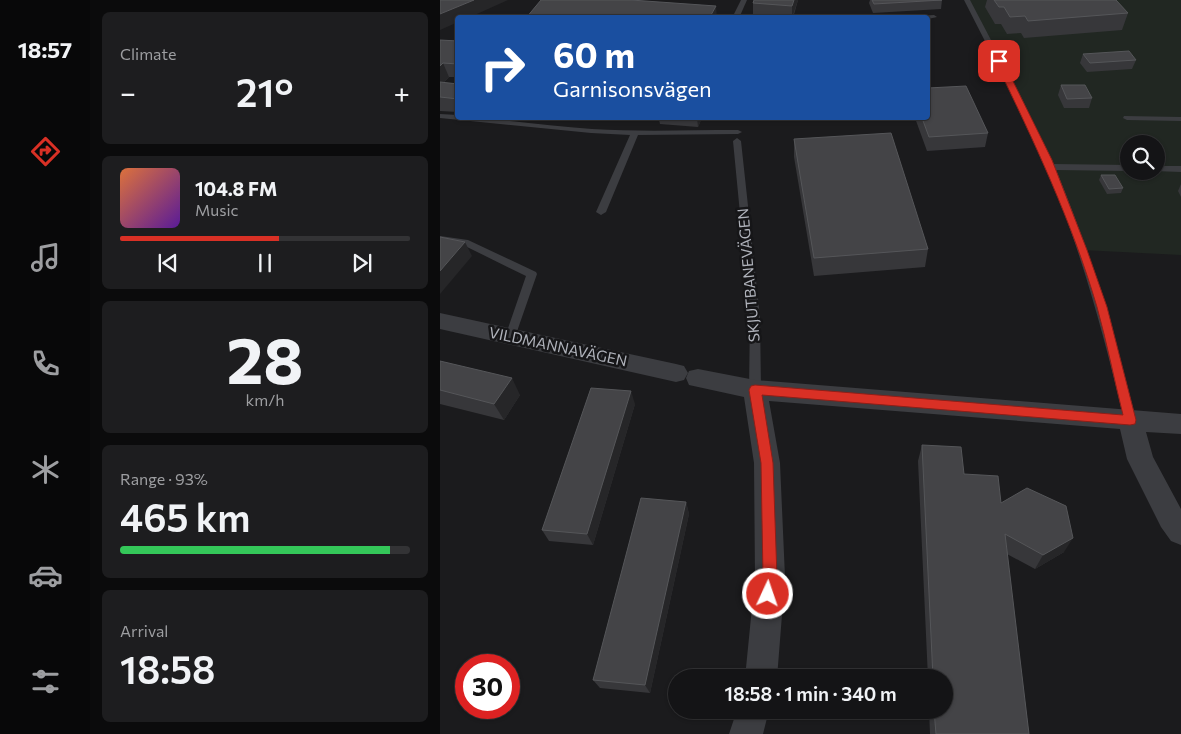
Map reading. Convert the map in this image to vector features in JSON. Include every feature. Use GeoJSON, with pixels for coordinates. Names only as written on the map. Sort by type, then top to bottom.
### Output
{"type":"FeatureCollection","features":[{"type":"Feature","properties":{"kind":"street","name":"VILDMANNAVÄGEN"},"geometry":{"type":"LineString","coordinates":[[440,321],[755,390],[1181,424]]}},
{"type":"Feature","properties":{"kind":"street","name":"SKJUTBANEVÄGEN"},"geometry":{"type":"LineString","coordinates":[[755,390],[767,463],[769,530],[770,577],[762,669]]}},
{"type":"Feature","properties":{"kind":"street"},"geometry":{"type":"LineString","coordinates":[[1130,420],[1140,459],[1171,518],[1181,532]]}},
{"type":"Feature","properties":{"kind":"street"},"geometry":{"type":"LineString","coordinates":[[746,734],[750,719]]}},
{"type":"Feature","properties":{"kind":"lane"},"geometry":{"type":"LineString","coordinates":[[736,15],[744,0]]}},
{"type":"Feature","properties":{"kind":"lane"},"geometry":{"type":"LineString","coordinates":[[967,0],[1008,78],[1050,167],[1102,307],[1130,420]]}},
{"type":"Feature","properties":{"kind":"lane"},"geometry":{"type":"LineString","coordinates":[[930,16],[934,16]]}},
{"type":"Feature","properties":{"kind":"lane"},"geometry":{"type":"LineString","coordinates":[[440,116],[455,117]]}},
{"type":"Feature","properties":{"kind":"lane"},"geometry":{"type":"LineString","coordinates":[[1127,118],[1181,118]]}},
{"type":"Feature","properties":{"kind":"lane"},"geometry":{"type":"LineString","coordinates":[[487,120],[591,131],[635,133],[601,212]]}},
{"type":"Feature","properties":{"kind":"lane","name":"SKJUTBANEVÄGEN"},"geometry":{"type":"LineString","coordinates":[[635,133],[737,137],[755,317],[755,390]]}},
{"type":"Feature","properties":{"kind":"lane"},"geometry":{"type":"LineString","coordinates":[[1050,167],[1120,168]]}},
{"type":"Feature","properties":{"kind":"lane"},"geometry":{"type":"LineString","coordinates":[[1165,169],[1181,169]]}},
{"type":"Feature","properties":{"kind":"lane"},"geometry":{"type":"LineString","coordinates":[[440,239],[466,242],[532,274],[510,337]]}},
{"type":"Feature","properties":{"kind":"shaded area"},"geometry":{"type":"Polygon","coordinates":[[[967,0],[1181,0],[1181,255],[1082,250],[1047,160],[967,0]]]}},
{"type":"Feature","properties":{"kind":"building"},"geometry":{"type":"Polygon","coordinates":[[[440,0],[474,0],[440,14],[440,0]]]}},
{"type":"Feature","properties":{"kind":"building"},"geometry":{"type":"Polygon","coordinates":[[[541,0],[631,0],[716,6],[711,15],[528,15],[541,0]]]}},
{"type":"Feature","properties":{"kind":"building"},"geometry":{"type":"Polygon","coordinates":[[[754,0],[794,0],[792,6],[753,3],[754,0]]]}},
{"type":"Feature","properties":{"kind":"building"},"geometry":{"type":"Polygon","coordinates":[[[872,0],[942,0],[874,4],[872,0]]]}},
{"type":"Feature","properties":{"kind":"building"},"geometry":{"type":"Polygon","coordinates":[[[994,0],[1116,0],[1128,13],[1028,21],[1025,16],[1010,17],[1004,7],[999,7],[994,0]]]}},
{"type":"Feature","properties":{"kind":"building"},"geometry":{"type":"Polygon","coordinates":[[[440,40],[455,41],[455,64],[443,63],[440,66],[440,40]]]}},
{"type":"Feature","properties":{"kind":"building"},"geometry":{"type":"Polygon","coordinates":[[[1129,51],[1136,60],[1090,63],[1083,54],[1129,51]]]}},
{"type":"Feature","properties":{"kind":"building"},"geometry":{"type":"Polygon","coordinates":[[[440,82],[455,84],[455,99],[440,97],[440,82]]]}},
{"type":"Feature","properties":{"kind":"building"},"geometry":{"type":"Polygon","coordinates":[[[1061,85],[1085,85],[1092,98],[1067,99],[1061,85]]]}},
{"type":"Feature","properties":{"kind":"building"},"geometry":{"type":"Polygon","coordinates":[[[966,86],[988,133],[929,137],[923,120],[930,120],[930,88],[966,86]]]}},
{"type":"Feature","properties":{"kind":"building"},"geometry":{"type":"Polygon","coordinates":[[[891,133],[928,249],[814,258],[794,139],[891,133]]]}},
{"type":"Feature","properties":{"kind":"building"},"geometry":{"type":"Polygon","coordinates":[[[1101,175],[1115,175],[1123,188],[1109,189],[1101,175]]]}},
{"type":"Feature","properties":{"kind":"building"},"geometry":{"type":"Polygon","coordinates":[[[440,237],[465,242],[440,271],[440,237]]]}},
{"type":"Feature","properties":{"kind":"building"},"geometry":{"type":"Polygon","coordinates":[[[440,361],[512,378],[494,404],[440,390],[440,361]]]}},
{"type":"Feature","properties":{"kind":"building"},"geometry":{"type":"Polygon","coordinates":[[[591,388],[631,391],[587,534],[542,530],[591,388]]]}},
{"type":"Feature","properties":{"kind":"building"},"geometry":{"type":"Polygon","coordinates":[[[922,445],[961,447],[964,474],[998,476],[1001,503],[1027,488],[1066,506],[1073,538],[1043,555],[1005,534],[1029,734],[936,734],[935,719],[953,719],[953,669],[933,669],[922,445]]]}},
{"type":"Feature","properties":{"kind":"building"},"geometry":{"type":"Polygon","coordinates":[[[641,498],[686,502],[645,685],[593,680],[641,498]]]}},
{"type":"Feature","properties":{"kind":"route"},"geometry":{"type":"LineString","coordinates":[[768,594],[770,577],[767,463],[755,390],[1130,420],[1102,307],[1082,250],[1047,160],[999,61]]}}]}
